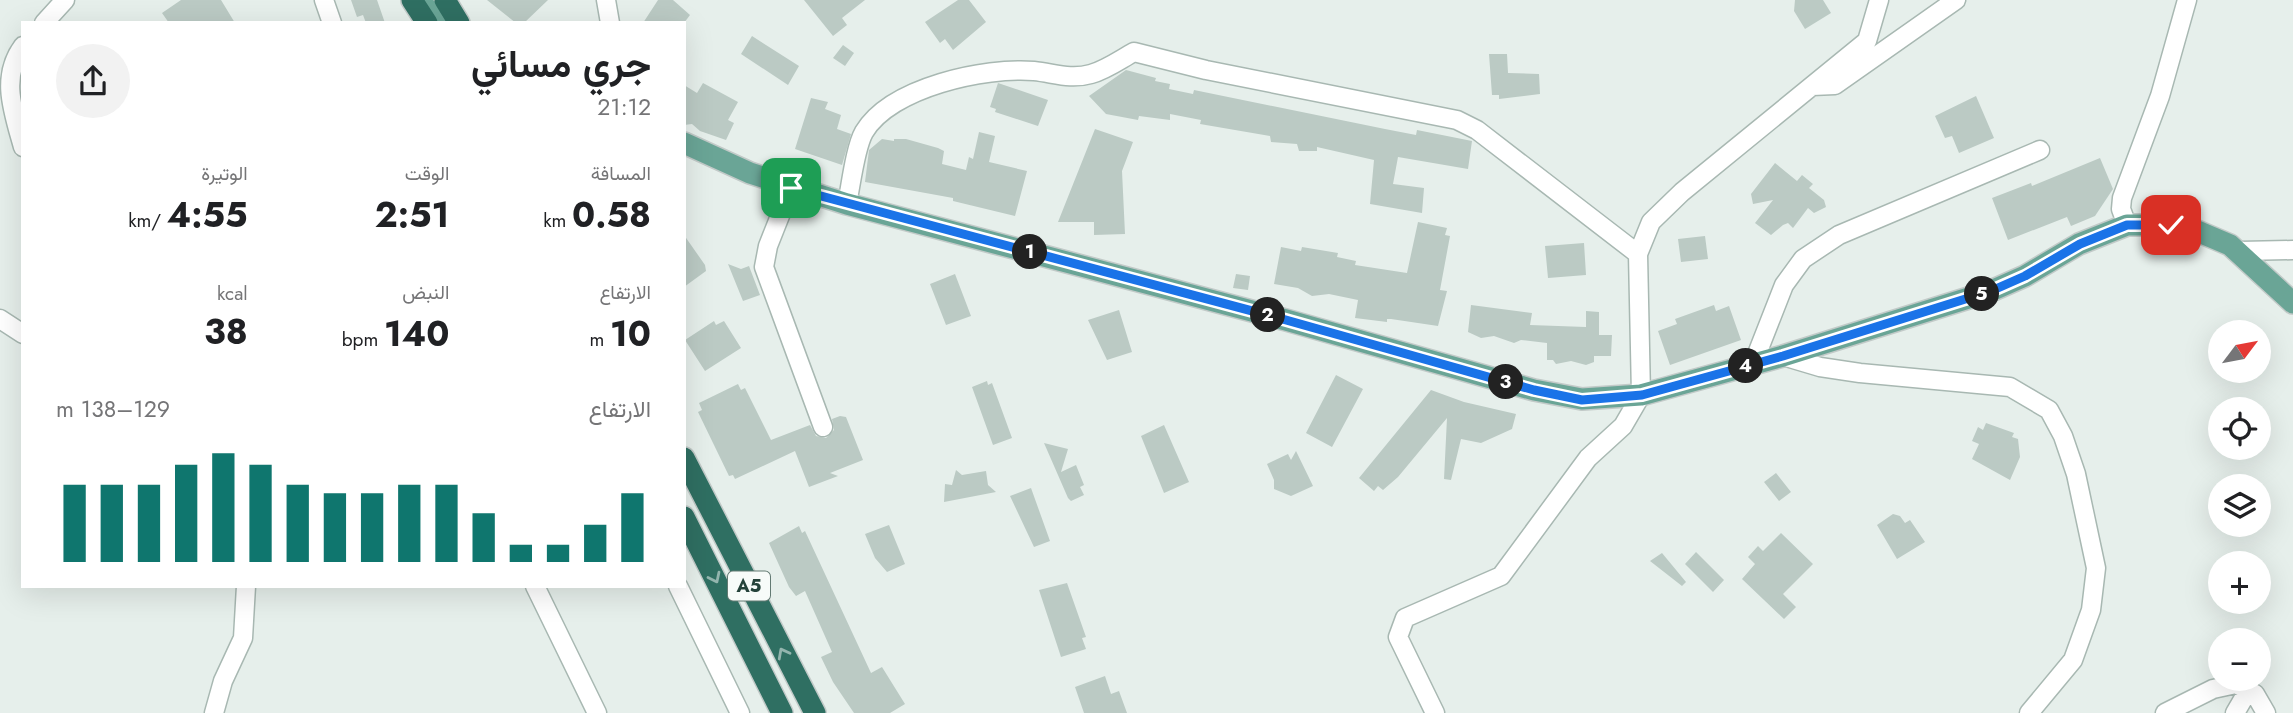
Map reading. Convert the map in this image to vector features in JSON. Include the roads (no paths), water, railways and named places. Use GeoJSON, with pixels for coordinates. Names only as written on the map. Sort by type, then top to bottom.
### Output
{"type":"FeatureCollection","features":[{"type":"Feature","properties":{"kind":"highway"},"geometry":{"type":"LineString","coordinates":[[414,0],[426,21]]}},
{"type":"Feature","properties":{"kind":"highway"},"geometry":{"type":"LineString","coordinates":[[445,0],[458,21]]}},
{"type":"Feature","properties":{"kind":"highway","name":"A5"},"geometry":{"type":"LineString","coordinates":[[686,462],[815,713]]}},
{"type":"Feature","properties":{"kind":"highway","name":"A5"},"geometry":{"type":"LineString","coordinates":[[686,521],[782,713]]}},
{"type":"Feature","properties":{"kind":"main road"},"geometry":{"type":"LineString","coordinates":[[414,0],[444,21]]}},
{"type":"Feature","properties":{"kind":"main road"},"geometry":{"type":"LineString","coordinates":[[686,144],[791,188],[1272,316],[1534,390],[1582,400],[1642,395],[1783,356],[1991,291],[2025,276],[2080,244],[2127,225],[2150,223],[2197,231],[2240,251],[2293,303]]}},
{"type":"Feature","properties":{"kind":"street"},"geometry":{"type":"LineString","coordinates":[[46,21],[65,0]]}},
{"type":"Feature","properties":{"kind":"street"},"geometry":{"type":"LineString","coordinates":[[324,0],[331,21]]}},
{"type":"Feature","properties":{"kind":"street"},"geometry":{"type":"LineString","coordinates":[[606,0],[610,21]]}},
{"type":"Feature","properties":{"kind":"street"},"geometry":{"type":"LineString","coordinates":[[1435,713],[1400,645],[1398,629],[1405,618],[1501,576],[1588,458],[1623,426],[1642,395],[1638,254],[1651,222],[1682,192],[1867,41],[1879,0]]}},
{"type":"Feature","properties":{"kind":"street"},"geometry":{"type":"LineString","coordinates":[[1812,86],[1835,85],[1956,0]]}},
{"type":"Feature","properties":{"kind":"street"},"geometry":{"type":"LineString","coordinates":[[2127,225],[2121,209],[2122,198],[2160,96],[2187,0]]}},
{"type":"Feature","properties":{"kind":"street"},"geometry":{"type":"LineString","coordinates":[[21,49],[7,70],[6,88],[21,140]]}},
{"type":"Feature","properties":{"kind":"street"},"geometry":{"type":"LineString","coordinates":[[847,204],[863,134],[873,121],[909,96],[938,83],[986,71],[1036,71],[1065,78],[1093,74],[1134,52],[1206,70],[1457,120],[1477,130],[1638,254]]}},
{"type":"Feature","properties":{"kind":"street"},"geometry":{"type":"LineString","coordinates":[[1753,364],[1784,285],[1803,259],[1839,235],[2040,150]]}},
{"type":"Feature","properties":{"kind":"street"},"geometry":{"type":"LineString","coordinates":[[791,188],[768,246],[764,267],[823,427]]}},
{"type":"Feature","properties":{"kind":"street"},"geometry":{"type":"LineString","coordinates":[[2240,251],[2293,250]]}},
{"type":"Feature","properties":{"kind":"street"},"geometry":{"type":"LineString","coordinates":[[0,318],[21,333]]}},
{"type":"Feature","properties":{"kind":"street"},"geometry":{"type":"LineString","coordinates":[[1783,356],[1821,367],[1860,373],[2010,387],[2049,410],[2063,436],[2076,474],[2096,568],[2091,610],[2073,660],[2029,713]]}},
{"type":"Feature","properties":{"kind":"street"},"geometry":{"type":"LineString","coordinates":[[214,713],[223,681],[243,638],[246,588]]}},
{"type":"Feature","properties":{"kind":"street"},"geometry":{"type":"LineString","coordinates":[[536,588],[597,713]]}},
{"type":"Feature","properties":{"kind":"street"},"geometry":{"type":"LineString","coordinates":[[679,588],[740,713]]}},
{"type":"Feature","properties":{"kind":"street"},"geometry":{"type":"LineString","coordinates":[[2165,713],[2214,691]]}},
{"type":"Feature","properties":{"kind":"street"},"geometry":{"type":"LineString","coordinates":[[2235,713],[2248,691]]}},
{"type":"Feature","properties":{"kind":"street"},"geometry":{"type":"LineString","coordinates":[[2250,691],[2266,713]]}}]}
